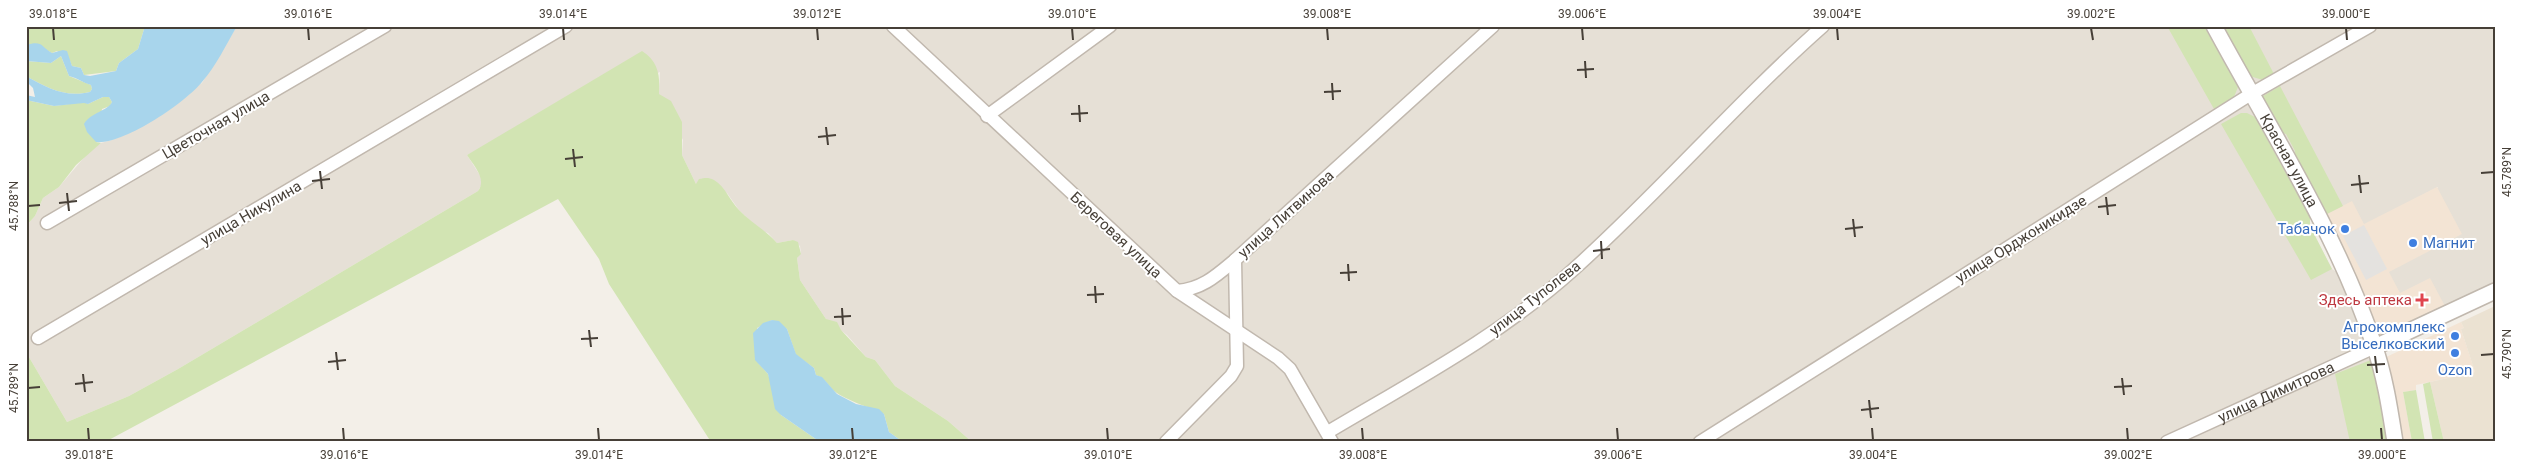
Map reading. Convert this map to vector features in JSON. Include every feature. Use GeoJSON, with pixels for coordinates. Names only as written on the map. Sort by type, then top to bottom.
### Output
{"type":"FeatureCollection","features":[{"type":"Feature","properties":{"kind":"street","name":"Цветочная улица"},"geometry":{"type":"LineString","coordinates":[[47,223],[385,26]]}},
{"type":"Feature","properties":{"kind":"street","name":"улица Никулина"},"geometry":{"type":"LineString","coordinates":[[38,338],[566,26]]}},
{"type":"Feature","properties":{"kind":"street","name":"Береговая улица"},"geometry":{"type":"LineString","coordinates":[[893,26],[986,116],[1177,291],[1236,332],[1263,346],[1290,370],[1330,437]]}},
{"type":"Feature","properties":{"kind":"street"},"geometry":{"type":"LineString","coordinates":[[986,116],[1110,26]]}},
{"type":"Feature","properties":{"kind":"street","name":"улица Литвинова"},"geometry":{"type":"LineString","coordinates":[[1166,442],[1235,371],[1237,366],[1235,260],[1493,26]]}},
{"type":"Feature","properties":{"kind":"street","name":"улица Туполева"},"geometry":{"type":"LineString","coordinates":[[1330,437],[1476,343],[1545,294],[1606,239],[1782,63],[1824,26]]}},
{"type":"Feature","properties":{"kind":"street","name":"Красная улица"},"geometry":{"type":"LineString","coordinates":[[2214,26],[2330,242],[2358,301],[2375,347],[2395,442]]}},
{"type":"Feature","properties":{"kind":"street","name":"улица Орджоникидзе"},"geometry":{"type":"LineString","coordinates":[[1701,441],[2251,94],[2370,26]]}},
{"type":"Feature","properties":{"kind":"street"},"geometry":{"type":"LineString","coordinates":[[1177,291],[1189,290],[1210,281],[1235,260]]}},
{"type":"Feature","properties":{"kind":"street","name":"улица Димитрова"},"geometry":{"type":"LineString","coordinates":[[2167,442],[2495,291]]}},
{"type":"Feature","properties":{"kind":"shaded area"},"geometry":{"type":"Polygon","coordinates":[[[237,26],[2204,26],[2310,217],[2310,227],[2332,269],[2338,273],[2356,312],[2366,342],[2389,442],[972,442],[948,421],[895,386],[875,360],[866,357],[847,335],[826,319],[800,280],[797,258],[801,253],[800,246],[793,240],[777,243],[768,233],[760,230],[739,210],[727,193],[696,184],[682,155],[683,140],[659,94],[660,72],[467,155],[481,177],[482,184],[478,191],[178,369],[129,396],[67,422],[26,352],[26,226],[35,216],[43,198],[59,187],[87,154],[101,143],[112,140],[202,83],[237,26]]]}},
{"type":"Feature","properties":{"kind":"shaded area"},"geometry":{"type":"Polygon","coordinates":[[[2221,26],[2495,26],[2495,285],[2446,308],[2400,294],[2388,272],[2438,187],[2364,225],[2323,216],[2221,26]]]}},
{"type":"Feature","properties":{"kind":"shaded area"},"geometry":{"type":"Polygon","coordinates":[[[2437,187],[2462,234],[2389,272],[2400,293],[2430,278],[2446,308],[2378,340],[2323,216],[2352,201],[2364,224],[2437,187]]]}},
{"type":"Feature","properties":{"kind":"shaded area"},"geometry":{"type":"Polygon","coordinates":[[[2364,225],[2387,269],[2366,280],[2343,236],[2364,225]]]}},
{"type":"Feature","properties":{"kind":"shaded area"},"geometry":{"type":"Polygon","coordinates":[[[2495,306],[2495,442],[2444,442],[2430,382],[2475,372],[2461,329],[2464,328],[2461,322],[2495,306]]]}},
{"type":"Feature","properties":{"kind":"shaded area"},"geometry":{"type":"Polygon","coordinates":[[[2461,322],[2464,328],[2461,329],[2475,372],[2416,385],[2416,390],[2403,392],[2412,442],[2401,442],[2384,358],[2461,322]]]}},
{"type":"Feature","properties":{"kind":"green space"},"geometry":{"type":"Polygon","coordinates":[[[26,26],[145,26],[138,49],[119,63],[116,71],[84,75],[81,68],[72,66],[70,61],[57,51],[52,53],[35,44],[26,45],[26,26]]]}},
{"type":"Feature","properties":{"kind":"green space"},"geometry":{"type":"Polygon","coordinates":[[[2167,26],[2204,26],[2238,87],[2234,97],[2214,109],[2167,26]]]}},
{"type":"Feature","properties":{"kind":"green space"},"geometry":{"type":"Polygon","coordinates":[[[2221,26],[2249,26],[2275,76],[2263,80],[2246,75],[2221,26]]]}},
{"type":"Feature","properties":{"kind":"green space"},"geometry":{"type":"Polygon","coordinates":[[[642,51],[652,60],[657,70],[659,94],[671,101],[682,122],[682,155],[696,184],[699,179],[708,178],[714,180],[748,219],[777,243],[793,240],[798,242],[801,254],[797,258],[800,280],[826,319],[837,322],[841,330],[866,357],[875,360],[895,386],[948,421],[972,442],[903,442],[889,432],[884,414],[840,395],[816,375],[814,368],[796,355],[787,329],[772,320],[757,328],[759,364],[768,374],[781,415],[820,442],[711,442],[609,284],[599,259],[558,199],[105,442],[26,442],[26,352],[67,422],[129,396],[178,369],[478,191],[481,182],[480,177],[467,155],[642,51]]]}},
{"type":"Feature","properties":{"kind":"green space"},"geometry":{"type":"Polygon","coordinates":[[[61,56],[69,76],[91,85],[92,89],[90,92],[73,94],[57,91],[26,76],[26,61],[51,63],[61,56]]]}},
{"type":"Feature","properties":{"kind":"green space"},"geometry":{"type":"Polygon","coordinates":[[[2280,86],[2343,206],[2323,216],[2292,160],[2295,151],[2286,134],[2277,132],[2261,103],[2263,96],[2280,86]]]}},
{"type":"Feature","properties":{"kind":"green space"},"geometry":{"type":"Polygon","coordinates":[[[103,97],[109,97],[112,102],[110,106],[102,109],[96,142],[101,143],[76,165],[59,187],[43,198],[35,216],[26,226],[26,100],[54,106],[84,102],[88,104],[103,97]]]}},
{"type":"Feature","properties":{"kind":"green space"},"geometry":{"type":"Polygon","coordinates":[[[2241,113],[2247,113],[2255,117],[2310,217],[2310,226],[2332,269],[2311,280],[2221,124],[2241,113]]]}},
{"type":"Feature","properties":{"kind":"green space"},"geometry":{"type":"Polygon","coordinates":[[[2371,360],[2389,442],[2350,442],[2335,374],[2371,360]]]}},
{"type":"Feature","properties":{"kind":"green space"},"geometry":{"type":"Polygon","coordinates":[[[2430,382],[2444,442],[2433,442],[2423,384],[2430,382]]]}},
{"type":"Feature","properties":{"kind":"green space"},"geometry":{"type":"Polygon","coordinates":[[[2416,390],[2425,442],[2412,442],[2403,392],[2416,390]]]}},
{"type":"Feature","properties":{"kind":"water"},"geometry":{"type":"Polygon","coordinates":[[[145,26],[237,26],[212,69],[194,91],[153,121],[122,137],[96,142],[87,132],[84,124],[91,117],[110,105],[112,102],[109,97],[103,97],[88,104],[54,106],[26,100],[26,95],[35,97],[33,88],[26,81],[26,76],[49,88],[65,93],[81,94],[90,92],[92,89],[91,85],[69,76],[61,56],[51,63],[26,61],[26,45],[36,43],[52,53],[63,50],[67,51],[72,66],[81,68],[84,75],[90,76],[116,71],[119,63],[138,49],[145,26]]]}},
{"type":"Feature","properties":{"kind":"water"},"geometry":{"type":"Polygon","coordinates":[[[772,320],[779,321],[787,329],[796,354],[814,368],[816,375],[822,377],[837,394],[856,404],[879,409],[884,414],[889,432],[903,442],[820,442],[781,415],[775,409],[768,374],[755,360],[753,333],[763,323],[772,320]]]}},
{"type":"Feature","properties":{"kind":"place","name":"Табачок"},"geometry":{"type":"Point","coordinates":[2345,229]}},
{"type":"Feature","properties":{"kind":"place","name":"Магнит"},"geometry":{"type":"Point","coordinates":[2413,243]}},
{"type":"Feature","properties":{"kind":"place","name":"Здесь аптека"},"geometry":{"type":"Point","coordinates":[2422,300]}},
{"type":"Feature","properties":{"kind":"place","name":"Агрокомплекс Выселковский"},"geometry":{"type":"Point","coordinates":[2455,336]}},
{"type":"Feature","properties":{"kind":"place","name":"Ozon"},"geometry":{"type":"Point","coordinates":[2455,353]}}]}
